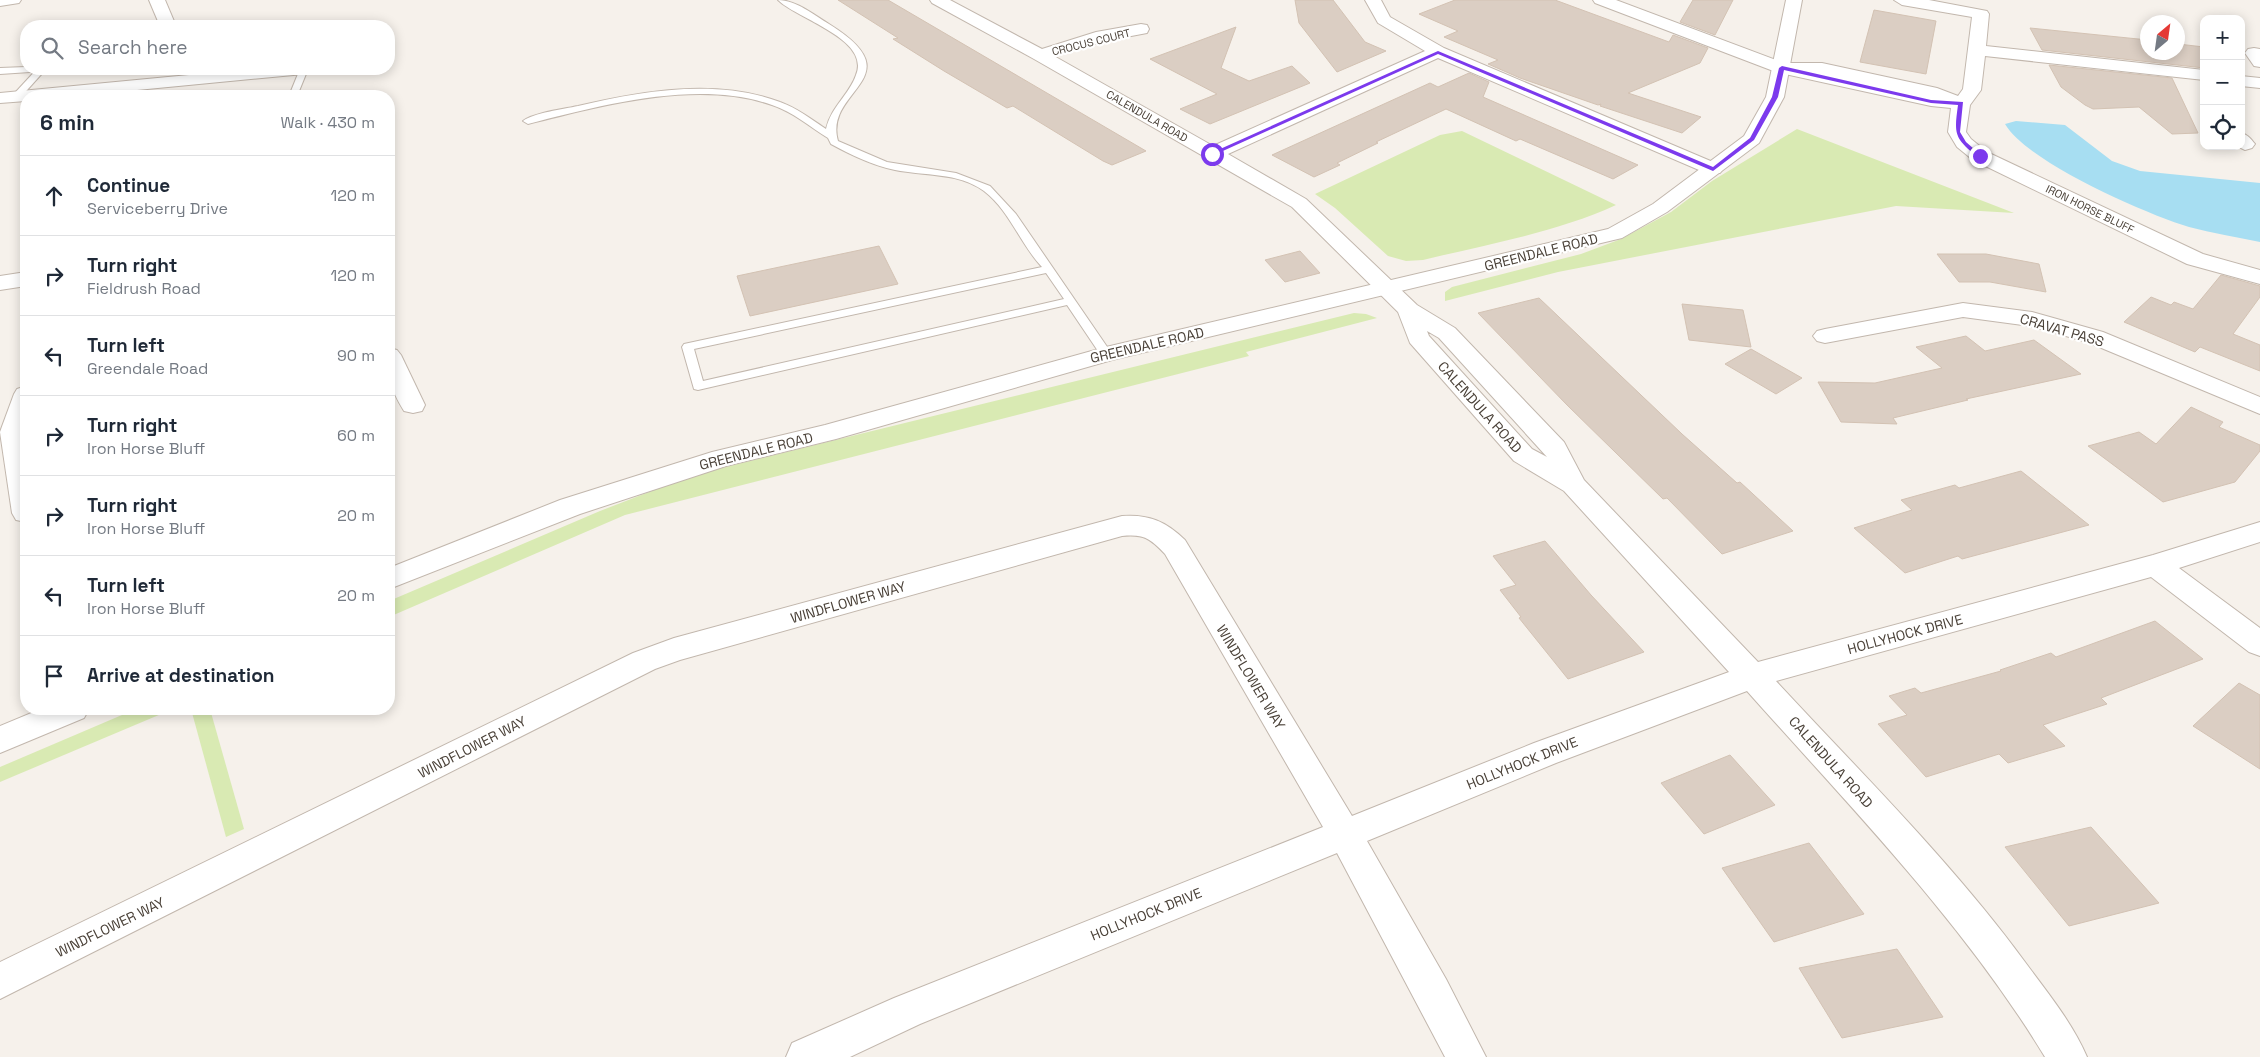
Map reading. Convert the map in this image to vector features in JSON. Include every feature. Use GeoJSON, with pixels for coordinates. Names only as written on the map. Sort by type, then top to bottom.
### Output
{"type":"FeatureCollection","features":[{"type":"Feature","properties":{"kind":"street"},"geometry":{"type":"LineString","coordinates":[[0,0],[13,0]]}},
{"type":"Feature","properties":{"kind":"street"},"geometry":{"type":"LineString","coordinates":[[157,0],[165,20]]}},
{"type":"Feature","properties":{"kind":"street","name":"CALENDULA ROAD"},"geometry":{"type":"LineString","coordinates":[[938,0],[1040,55],[1299,204],[1409,310],[1418,338],[1523,455],[1573,485],[1752,676],[1921,861],[1982,933],[2041,1015],[2067,1057]]}},
{"type":"Feature","properties":{"kind":"street"},"geometry":{"type":"LineString","coordinates":[[1373,0],[1384,20],[1438,52],[1713,169]]}},
{"type":"Feature","properties":{"kind":"street"},"geometry":{"type":"LineString","coordinates":[[1601,0],[1782,68],[1931,102],[1961,104],[1972,90],[1981,14],[1902,0]]}},
{"type":"Feature","properties":{"kind":"street"},"geometry":{"type":"LineString","coordinates":[[1626,10],[1642,0]]}},
{"type":"Feature","properties":{"kind":"street","name":"GREENDALE ROAD"},"geometry":{"type":"LineString","coordinates":[[395,578],[570,507],[721,458],[827,433],[1106,354],[1615,234],[1642,220],[1752,139],[1775,97],[1794,0]]}},
{"type":"Feature","properties":{"kind":"street","name":"CROCUS COURT"},"geometry":{"type":"LineString","coordinates":[[1040,55],[1102,36],[1141,29]]}},
{"type":"Feature","properties":{"kind":"street"},"geometry":{"type":"LineString","coordinates":[[1977,50],[2200,75]]}},
{"type":"Feature","properties":{"kind":"street"},"geometry":{"type":"LineString","coordinates":[[1212,154],[1438,52]]}},
{"type":"Feature","properties":{"kind":"street"},"geometry":{"type":"LineString","coordinates":[[99,90],[183,75]]}},
{"type":"Feature","properties":{"kind":"street"},"geometry":{"type":"LineString","coordinates":[[2245,81],[2260,83]]}},
{"type":"Feature","properties":{"kind":"street","name":"IRON HORSE BLUFF"},"geometry":{"type":"LineString","coordinates":[[1961,104],[1957,132],[1964,143],[1980,156],[2195,259],[2260,277]]}},
{"type":"Feature","properties":{"kind":"street"},"geometry":{"type":"LineString","coordinates":[[0,283],[20,280]]}},
{"type":"Feature","properties":{"kind":"street","name":"CRAVAT PASS"},"geometry":{"type":"LineString","coordinates":[[1825,336],[1963,310],[2032,319],[2096,337],[2260,406]]}},
{"type":"Feature","properties":{"kind":"street"},"geometry":{"type":"LineString","coordinates":[[395,368],[413,405]]}},
{"type":"Feature","properties":{"kind":"street"},"geometry":{"type":"LineString","coordinates":[[20,412],[13,432],[20,476]]}},
{"type":"Feature","properties":{"kind":"street","name":"WINDFLOWER WAY"},"geometry":{"type":"LineString","coordinates":[[0,981],[644,661],[674,650],[1122,526],[1150,526],[1161,533],[1175,547],[1344,834],[1432,989],[1466,1057]]}},
{"type":"Feature","properties":{"kind":"street","name":"HOLLYHOCK DRIVE"},"geometry":{"type":"LineString","coordinates":[[806,1057],[916,1007],[1545,753],[1752,676],[2155,565],[2260,532]]}},
{"type":"Feature","properties":{"kind":"street"},"geometry":{"type":"LineString","coordinates":[[2155,565],[2260,644]]}},
{"type":"Feature","properties":{"kind":"street"},"geometry":{"type":"LineString","coordinates":[[0,740],[59,715]]}},
{"type":"Feature","properties":{"kind":"lane"},"geometry":{"type":"LineString","coordinates":[[782,0],[849,41],[859,51],[863,59],[864,68],[853,89],[835,114],[830,128],[830,136]]}},
{"type":"Feature","properties":{"kind":"lane"},"geometry":{"type":"LineString","coordinates":[[0,71],[20,70]]}},
{"type":"Feature","properties":{"kind":"lane"},"geometry":{"type":"LineString","coordinates":[[8,97],[35,75]]}},
{"type":"Feature","properties":{"kind":"lane"},"geometry":{"type":"LineString","coordinates":[[295,90],[302,75]]}},
{"type":"Feature","properties":{"kind":"lane"},"geometry":{"type":"LineString","coordinates":[[528,121],[617,102],[675,93],[715,93],[750,96],[776,103],[860,157],[900,168],[971,180],[997,197],[1039,259],[1049,269],[1106,354]]}},
{"type":"Feature","properties":{"kind":"lane"},"geometry":{"type":"LineString","coordinates":[[1049,269],[688,347],[698,386],[1070,300]]}},
{"type":"Feature","properties":{"kind":"green space"},"geometry":{"type":"Polygon","coordinates":[[[1797,129],[2014,213],[1896,206],[1558,272],[1445,301],[1445,292],[1452,287],[1581,254],[1621,239],[1671,212],[1712,181],[1797,129]]]}},
{"type":"Feature","properties":{"kind":"green space"},"geometry":{"type":"Polygon","coordinates":[[[1462,131],[1616,205],[1593,215],[1521,237],[1423,260],[1406,261],[1388,256],[1335,208],[1315,194],[1440,135],[1462,131]]]}},
{"type":"Feature","properties":{"kind":"green space"},"geometry":{"type":"Polygon","coordinates":[[[1354,313],[1366,314],[1377,318],[1246,352],[1249,356],[625,515],[395,614],[395,598],[600,511],[693,475],[1354,313]]]}},
{"type":"Feature","properties":{"kind":"green space"},"geometry":{"type":"Polygon","coordinates":[[[122,715],[159,715],[0,782],[0,767],[122,715]]]}},
{"type":"Feature","properties":{"kind":"green space"},"geometry":{"type":"Polygon","coordinates":[[[193,715],[212,715],[244,829],[226,837],[193,715]]]}},
{"type":"Feature","properties":{"kind":"water"},"geometry":{"type":"Polygon","coordinates":[[[2016,121],[2065,125],[2112,161],[2140,171],[2260,183],[2260,242],[2189,227],[2145,211],[2089,185],[2062,170],[2017,139],[2005,124],[2016,121]]]}},
{"type":"Feature","properties":{"kind":"building"},"geometry":{"type":"Polygon","coordinates":[[[838,0],[888,0],[1146,151],[1112,165],[1103,161],[1013,106],[1007,108],[944,71],[893,39],[898,38],[838,0]]]}},
{"type":"Feature","properties":{"kind":"building"},"geometry":{"type":"Polygon","coordinates":[[[1295,0],[1333,0],[1365,42],[1386,51],[1337,72],[1299,23],[1295,0]]]}},
{"type":"Feature","properties":{"kind":"building"},"geometry":{"type":"Polygon","coordinates":[[[1455,0],[1555,0],[1669,42],[1673,35],[1708,48],[1700,63],[1628,93],[1701,117],[1682,133],[1520,78],[1488,64],[1498,60],[1444,37],[1458,31],[1419,14],[1455,0]]]}},
{"type":"Feature","properties":{"kind":"building"},"geometry":{"type":"Polygon","coordinates":[[[1693,0],[1733,0],[1715,35],[1680,22],[1693,0]]]}},
{"type":"Feature","properties":{"kind":"building"},"geometry":{"type":"Polygon","coordinates":[[[1874,10],[1936,21],[1926,74],[1860,62],[1874,10]]]}},
{"type":"Feature","properties":{"kind":"building"},"geometry":{"type":"Polygon","coordinates":[[[1236,27],[1221,68],[1249,81],[1292,66],[1310,83],[1210,124],[1180,109],[1217,94],[1150,59],[1236,27]]]}},
{"type":"Feature","properties":{"kind":"building"},"geometry":{"type":"Polygon","coordinates":[[[2030,28],[2140,39],[2140,60],[2185,60],[2185,45],[2200,47],[2200,68],[2042,50],[2030,28]]]}},
{"type":"Feature","properties":{"kind":"building"},"geometry":{"type":"Polygon","coordinates":[[[2049,65],[2172,78],[2198,133],[2172,134],[2139,107],[2093,109],[2061,87],[2049,65]]]}},
{"type":"Feature","properties":{"kind":"building"},"geometry":{"type":"Polygon","coordinates":[[[1469,73],[1489,82],[1483,97],[1638,165],[1613,179],[1520,139],[1516,141],[1446,109],[1376,142],[1378,143],[1337,163],[1340,165],[1314,177],[1272,155],[1430,83],[1438,87],[1469,73]]]}},
{"type":"Feature","properties":{"kind":"building"},"geometry":{"type":"Polygon","coordinates":[[[879,246],[898,284],[750,316],[737,276],[879,246]]]}},
{"type":"Feature","properties":{"kind":"building"},"geometry":{"type":"Polygon","coordinates":[[[1300,251],[1320,273],[1285,282],[1265,260],[1300,251]]]}},
{"type":"Feature","properties":{"kind":"building"},"geometry":{"type":"Polygon","coordinates":[[[1937,254],[1986,254],[2039,264],[2046,292],[1990,282],[1959,282],[1937,254]]]}},
{"type":"Feature","properties":{"kind":"building"},"geometry":{"type":"Polygon","coordinates":[[[2221,275],[2260,286],[2260,297],[2233,334],[2260,345],[2260,371],[2200,347],[2195,352],[2124,322],[2151,297],[2171,305],[2174,302],[2193,309],[2221,275]]]}},
{"type":"Feature","properties":{"kind":"building"},"geometry":{"type":"Polygon","coordinates":[[[1539,298],[1682,434],[1737,483],[1740,482],[1793,531],[1722,554],[1667,498],[1663,499],[1567,405],[1478,313],[1539,298]]]}},
{"type":"Feature","properties":{"kind":"building"},"geometry":{"type":"Polygon","coordinates":[[[1682,304],[1743,310],[1751,347],[1689,340],[1682,304]]]}},
{"type":"Feature","properties":{"kind":"building"},"geometry":{"type":"Polygon","coordinates":[[[1966,336],[1985,351],[2034,340],[2081,374],[1966,399],[1968,400],[1893,418],[1897,424],[1841,422],[1818,382],[1875,383],[1942,368],[1916,347],[1966,336]]]}},
{"type":"Feature","properties":{"kind":"building"},"geometry":{"type":"Polygon","coordinates":[[[1751,349],[1802,378],[1776,394],[1725,364],[1751,349]]]}},
{"type":"Feature","properties":{"kind":"building"},"geometry":{"type":"Polygon","coordinates":[[[2191,407],[2223,422],[2219,427],[2260,445],[2260,451],[2235,482],[2163,502],[2088,446],[2139,432],[2156,444],[2191,407]]]}},
{"type":"Feature","properties":{"kind":"building"},"geometry":{"type":"Polygon","coordinates":[[[2021,471],[2089,525],[1962,559],[1958,556],[1905,573],[1854,528],[1912,510],[1901,500],[1955,485],[1959,488],[2021,471]]]}},
{"type":"Feature","properties":{"kind":"building"},"geometry":{"type":"Polygon","coordinates":[[[1545,541],[1591,595],[1644,652],[1568,679],[1519,618],[1521,617],[1500,590],[1516,585],[1493,556],[1545,541]]]}},
{"type":"Feature","properties":{"kind":"building"},"geometry":{"type":"Polygon","coordinates":[[[2155,621],[2203,659],[2101,698],[2107,704],[2043,725],[2065,746],[2008,763],[1999,754],[1926,777],[1878,724],[1907,715],[1889,696],[1915,688],[1921,693],[2001,671],[2051,653],[2056,657],[2155,621]]]}},
{"type":"Feature","properties":{"kind":"building"},"geometry":{"type":"Polygon","coordinates":[[[2239,683],[2260,695],[2260,769],[2193,726],[2239,683]]]}},
{"type":"Feature","properties":{"kind":"building"},"geometry":{"type":"Polygon","coordinates":[[[1730,755],[1775,805],[1704,834],[1661,783],[1730,755]]]}},
{"type":"Feature","properties":{"kind":"building"},"geometry":{"type":"Polygon","coordinates":[[[2091,827],[2159,903],[2069,926],[2005,847],[2091,827]]]}},
{"type":"Feature","properties":{"kind":"building"},"geometry":{"type":"Polygon","coordinates":[[[1809,843],[1864,914],[1774,942],[1722,868],[1809,843]]]}},
{"type":"Feature","properties":{"kind":"building"},"geometry":{"type":"Polygon","coordinates":[[[1897,949],[1943,1017],[1842,1038],[1799,968],[1897,949]]]}},
{"type":"Feature","properties":{"kind":"route"},"geometry":{"type":"LineString","coordinates":[[1212,154],[1331,102],[1438,52],[1713,169],[1752,139],[1775,97],[1782,68],[1931,102],[1961,104],[1957,132],[1964,143],[1980,156]]}}]}
